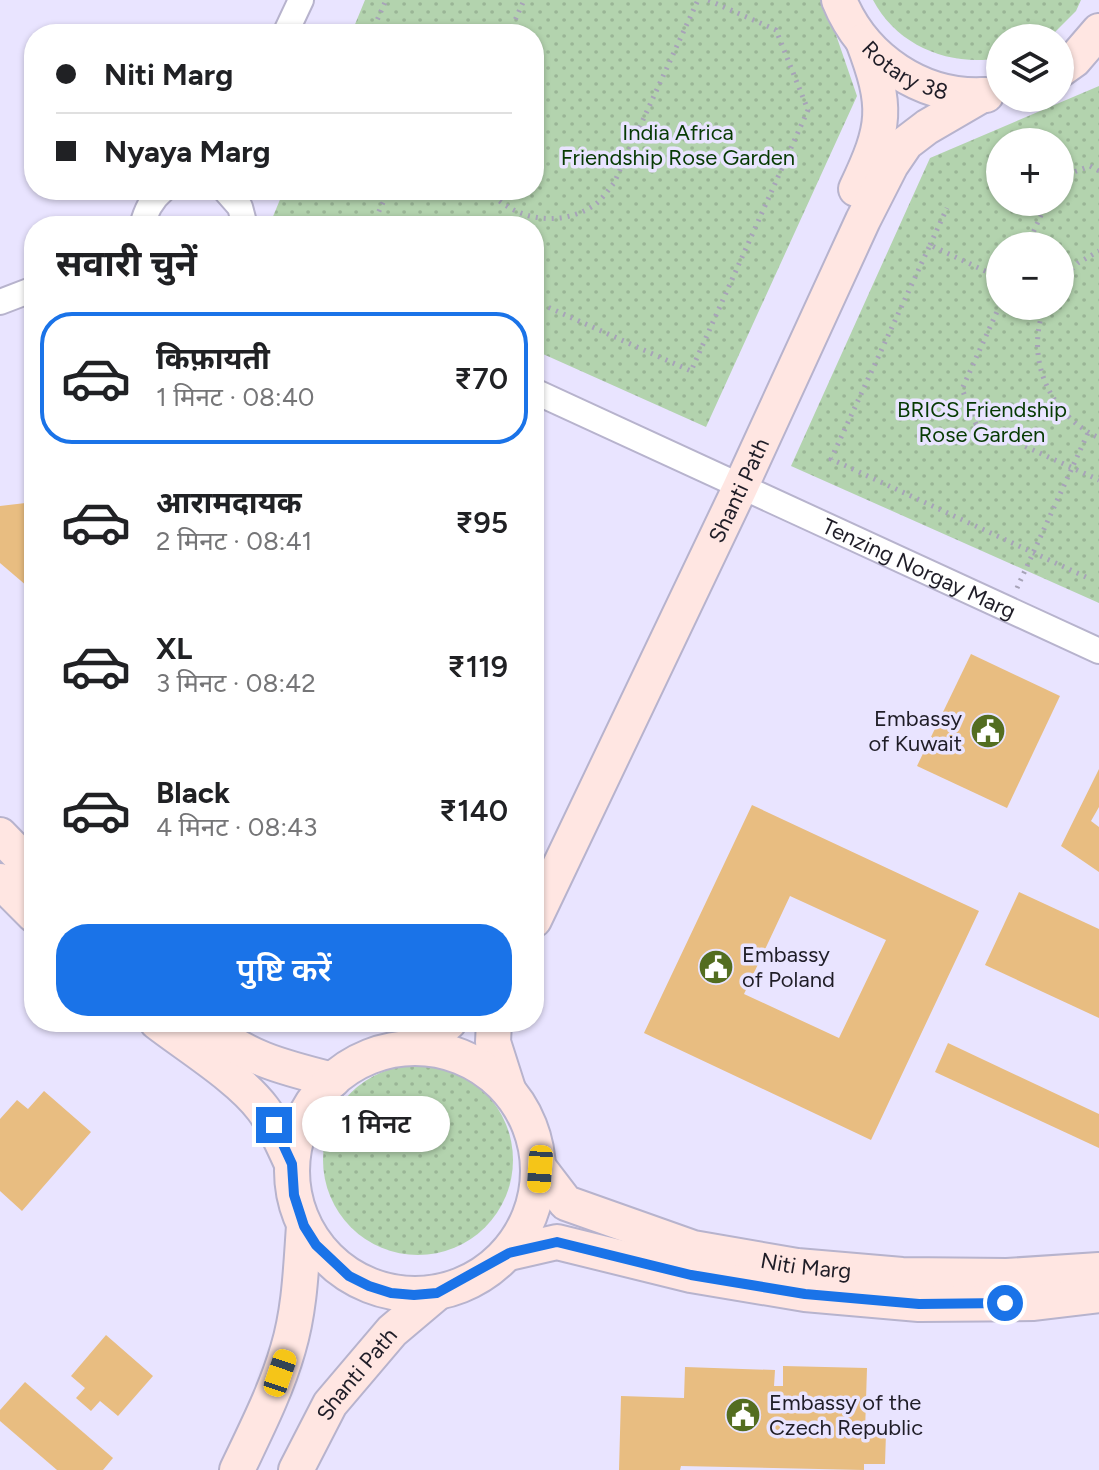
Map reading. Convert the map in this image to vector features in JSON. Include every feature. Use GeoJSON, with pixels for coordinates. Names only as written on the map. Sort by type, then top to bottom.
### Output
{"type":"FeatureCollection","features":[{"type":"Feature","properties":{"kind":"main road","name":"Rotary 38"},"geometry":{"type":"LineString","coordinates":[[839,0],[852,27],[863,41],[879,58],[916,82],[959,94],[986,94]]}},
{"type":"Feature","properties":{"kind":"main road"},"geometry":{"type":"LineString","coordinates":[[1074,58],[1097,38]]}},
{"type":"Feature","properties":{"kind":"main road","name":"Shanti Path"},"geometry":{"type":"LineString","coordinates":[[544,898],[731,484],[870,158],[880,123],[880,90],[863,41]]}},
{"type":"Feature","properties":{"kind":"main road","name":"Shanti Path"},"geometry":{"type":"LineString","coordinates":[[544,855],[891,165],[906,143],[927,127],[986,97]]}},
{"type":"Feature","properties":{"kind":"main road"},"geometry":{"type":"LineString","coordinates":[[0,835],[24,860]]}},
{"type":"Feature","properties":{"kind":"main road"},"geometry":{"type":"LineString","coordinates":[[0,881],[24,905]]}},
{"type":"Feature","properties":{"kind":"main road"},"geometry":{"type":"LineString","coordinates":[[170,1032],[262,1107],[292,1164]]}},
{"type":"Feature","properties":{"kind":"main road"},"geometry":{"type":"LineString","coordinates":[[213,1032],[231,1046],[270,1063],[333,1080]]}},
{"type":"Feature","properties":{"kind":"main road"},"geometry":{"type":"LineString","coordinates":[[418,1048],[437,1032]]}},
{"type":"Feature","properties":{"kind":"main road"},"geometry":{"type":"LineString","coordinates":[[494,1032],[493,1042],[508,1089]]}},
{"type":"Feature","properties":{"kind":"main road"},"geometry":{"type":"LineString","coordinates":[[418,1048],[451,1053],[482,1068],[508,1089],[525,1113],[535,1140],[540,1169],[532,1214],[509,1253],[437,1293],[414,1295],[369,1286],[331,1262],[304,1226],[294,1195],[292,1164],[304,1118],[316,1097],[333,1080],[372,1056],[418,1048]]}},
{"type":"Feature","properties":{"kind":"main road","name":"Niti Marg"},"geometry":{"type":"LineString","coordinates":[[540,1169],[566,1203],[693,1248],[797,1266],[902,1275],[1007,1276],[1099,1270]]}},
{"type":"Feature","properties":{"kind":"main road"},"geometry":{"type":"LineString","coordinates":[[237,1470],[271,1398],[289,1348],[300,1297],[304,1226]]}},
{"type":"Feature","properties":{"kind":"main road","name":"Niti Marg"},"geometry":{"type":"LineString","coordinates":[[509,1253],[557,1242],[691,1275],[805,1294],[919,1304],[1034,1303],[1099,1295]]}},
{"type":"Feature","properties":{"kind":"main road","name":"Shanti Path"},"geometry":{"type":"LineString","coordinates":[[296,1470],[330,1404],[392,1331],[437,1293]]}},
{"type":"Feature","properties":{"kind":"street"},"geometry":{"type":"LineString","coordinates":[[290,24],[301,0]]}},
{"type":"Feature","properties":{"kind":"street"},"geometry":{"type":"LineString","coordinates":[[0,302],[24,293]]}},
{"type":"Feature","properties":{"kind":"street","name":"Tenzing Norgay Marg"},"geometry":{"type":"LineString","coordinates":[[544,396],[1099,651]]}},
{"type":"Feature","properties":{"kind":"path"},"geometry":{"type":"LineString","coordinates":[[375,24],[386,0]]}},
{"type":"Feature","properties":{"kind":"path"},"geometry":{"type":"LineString","coordinates":[[513,24],[524,0]]}},
{"type":"Feature","properties":{"kind":"path"},"geometry":{"type":"LineString","coordinates":[[544,220],[573,216],[595,205],[614,183],[698,0]]}},
{"type":"Feature","properties":{"kind":"path"},"geometry":{"type":"LineString","coordinates":[[544,305],[691,371],[808,110],[776,30],[708,0]]}},
{"type":"Feature","properties":{"kind":"path"},"geometry":{"type":"LineString","coordinates":[[1074,172],[1090,166],[1099,171]]}},
{"type":"Feature","properties":{"kind":"path"},"geometry":{"type":"LineString","coordinates":[[500,200],[515,212],[529,216]]}},
{"type":"Feature","properties":{"kind":"path"},"geometry":{"type":"LineString","coordinates":[[947,208],[831,459],[1088,578]]}},
{"type":"Feature","properties":{"kind":"path"},"geometry":{"type":"LineString","coordinates":[[930,245],[986,271]]}},
{"type":"Feature","properties":{"kind":"path"},"geometry":{"type":"LineString","coordinates":[[1074,267],[1099,251]]}},
{"type":"Feature","properties":{"kind":"path"},"geometry":{"type":"LineString","coordinates":[[993,320],[962,389],[976,424],[1099,480]]}},
{"type":"Feature","properties":{"kind":"path"},"geometry":{"type":"LineString","coordinates":[[1041,320],[1038,330],[1040,370],[1058,406],[1088,433],[1099,438]]}},
{"type":"Feature","properties":{"kind":"path"},"geometry":{"type":"LineString","coordinates":[[1007,610],[1088,433]]}},
{"type":"Feature","properties":{"kind":"green space","name":"India Africa Friendship Rose Garden"},"geometry":{"type":"Polygon","coordinates":[[[365,0],[824,0],[857,96],[706,427],[544,354],[544,216],[273,216],[280,200],[544,200],[544,24],[355,24],[365,0]]]}},
{"type":"Feature","properties":{"kind":"green space"},"geometry":{"type":"Polygon","coordinates":[[[873,0],[1081,0],[1076,11],[1063,24],[986,24],[986,59],[981,60],[944,56],[927,50],[896,30],[873,0]]]}},
{"type":"Feature","properties":{"kind":"green space","name":"BRICS Friendship Rose Garden"},"geometry":{"type":"Polygon","coordinates":[[[1099,86],[1099,603],[791,466],[930,158],[986,134],[986,216],[1074,216],[1074,128],[1000,128],[1038,112],[1074,112],[1074,97],[1099,86]]]}},
{"type":"Feature","properties":{"kind":"green space"},"geometry":{"type":"Polygon","coordinates":[[[418,1065],[454,1073],[471,1081],[485,1093],[497,1107],[505,1124],[513,1160],[505,1196],[497,1213],[485,1227],[471,1239],[454,1247],[418,1255],[382,1247],[365,1239],[351,1227],[339,1213],[331,1196],[323,1160],[331,1124],[339,1107],[351,1093],[365,1081],[382,1073],[418,1065]]]}},
{"type":"Feature","properties":{"kind":"building"},"geometry":{"type":"Polygon","coordinates":[[[24,503],[24,583],[0,563],[0,506],[24,503]]]}},
{"type":"Feature","properties":{"kind":"building","name":"Embassy of Kuwait"},"geometry":{"type":"Polygon","coordinates":[[[971,654],[1060,696],[1007,808],[917,766],[971,654]]]}},
{"type":"Feature","properties":{"kind":"building"},"geometry":{"type":"Polygon","coordinates":[[[1099,769],[1099,807],[1091,821],[1099,827],[1099,872],[1061,846],[1099,769]]]}},
{"type":"Feature","properties":{"kind":"building","name":"Embassy of Poland"},"geometry":{"type":"Polygon","coordinates":[[[752,805],[979,911],[871,1140],[644,1033],[752,805]],[[790,896],[744,994],[839,1038],[886,940],[790,896]]]}},
{"type":"Feature","properties":{"kind":"building"},"geometry":{"type":"Polygon","coordinates":[[[1019,892],[1099,929],[1099,1018],[985,965],[1019,892]]]}},
{"type":"Feature","properties":{"kind":"building"},"geometry":{"type":"Polygon","coordinates":[[[948,1043],[1099,1114],[1099,1148],[935,1072],[948,1043]]]}},
{"type":"Feature","properties":{"kind":"building"},"geometry":{"type":"Polygon","coordinates":[[[44,1091],[91,1132],[22,1211],[0,1191],[0,1119],[17,1100],[28,1109],[44,1091]]]}},
{"type":"Feature","properties":{"kind":"building"},"geometry":{"type":"Polygon","coordinates":[[[106,1335],[153,1376],[118,1416],[100,1401],[91,1411],[76,1398],[85,1388],[71,1376],[106,1335]]]}},
{"type":"Feature","properties":{"kind":"building","name":"Embassy of the Czech Republic"},"geometry":{"type":"Polygon","coordinates":[[[783,1366],[867,1368],[865,1432],[886,1433],[885,1464],[864,1464],[864,1470],[681,1466],[680,1470],[619,1470],[621,1396],[684,1398],[685,1367],[775,1370],[774,1386],[783,1386],[783,1366]]]}},
{"type":"Feature","properties":{"kind":"building"},"geometry":{"type":"Polygon","coordinates":[[[25,1382],[113,1458],[103,1470],[57,1470],[0,1421],[0,1410],[25,1382]]]}},
{"type":"Feature","properties":{"kind":"place","name":"Embassy of Kuwait"},"geometry":{"type":"Point","coordinates":[988,731]}},
{"type":"Feature","properties":{"kind":"place","name":"Embassy of Poland"},"geometry":{"type":"Point","coordinates":[716,967]}},
{"type":"Feature","properties":{"kind":"place","name":"Embassy of the Czech Republic"},"geometry":{"type":"Point","coordinates":[743,1415]}},
{"type":"Feature","properties":{"kind":"route"},"geometry":{"type":"LineString","coordinates":[[274,1125],[292,1164],[294,1195],[304,1226],[316,1245],[349,1276],[391,1293],[437,1293],[509,1253],[557,1242],[691,1275],[805,1294],[919,1304],[1005,1303]]}}]}
